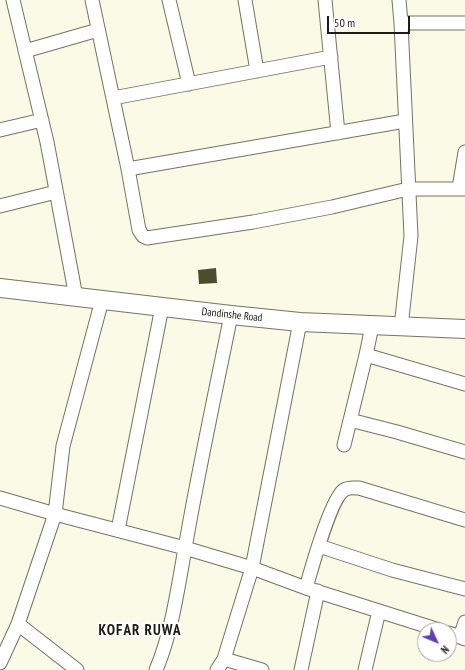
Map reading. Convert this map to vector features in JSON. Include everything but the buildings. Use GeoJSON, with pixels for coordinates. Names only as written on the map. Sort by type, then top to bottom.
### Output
{"type":"FeatureCollection","features":[{"type":"Feature","properties":{"kind":"street"},"geometry":{"type":"LineString","coordinates":[[14,0],[42,120],[76,297]]}},
{"type":"Feature","properties":{"kind":"street"},"geometry":{"type":"LineString","coordinates":[[92,0],[128,169],[139,230],[143,236],[147,238],[253,222],[332,207],[408,189],[462,188],[465,152]]}},
{"type":"Feature","properties":{"kind":"street"},"geometry":{"type":"LineString","coordinates":[[169,0],[189,84]]}},
{"type":"Feature","properties":{"kind":"street"},"geometry":{"type":"LineString","coordinates":[[245,0],[257,71]]}},
{"type":"Feature","properties":{"kind":"street"},"geometry":{"type":"LineString","coordinates":[[325,0],[338,133]]}},
{"type":"Feature","properties":{"kind":"street"},"geometry":{"type":"LineString","coordinates":[[399,0],[411,236],[401,327]]}},
{"type":"Feature","properties":{"kind":"street"},"geometry":{"type":"LineString","coordinates":[[401,23],[465,23]]}},
{"type":"Feature","properties":{"kind":"street"},"geometry":{"type":"LineString","coordinates":[[25,51],[98,30]]}},
{"type":"Feature","properties":{"kind":"street"},"geometry":{"type":"LineString","coordinates":[[113,98],[331,57]]}},
{"type":"Feature","properties":{"kind":"street"},"geometry":{"type":"LineString","coordinates":[[0,130],[42,120]]}},
{"type":"Feature","properties":{"kind":"street"},"geometry":{"type":"LineString","coordinates":[[128,169],[405,121]]}},
{"type":"Feature","properties":{"kind":"street"},"geometry":{"type":"LineString","coordinates":[[0,206],[56,192]]}},
{"type":"Feature","properties":{"kind":"street","name":"Dandinshe Road"},"geometry":{"type":"LineString","coordinates":[[0,288],[231,316],[300,322],[465,330]]}},
{"type":"Feature","properties":{"kind":"street"},"geometry":{"type":"LineString","coordinates":[[0,663],[18,624],[55,514],[63,446],[102,300]]}},
{"type":"Feature","properties":{"kind":"street"},"geometry":{"type":"LineString","coordinates":[[118,530],[162,307]]}},
{"type":"Feature","properties":{"kind":"street"},"geometry":{"type":"LineString","coordinates":[[156,670],[160,661],[174,606],[231,316]]}},
{"type":"Feature","properties":{"kind":"street"},"geometry":{"type":"LineString","coordinates":[[262,670],[220,664],[252,568],[300,322]]}},
{"type":"Feature","properties":{"kind":"street"},"geometry":{"type":"LineString","coordinates":[[344,445],[372,326]]}},
{"type":"Feature","properties":{"kind":"street"},"geometry":{"type":"LineString","coordinates":[[366,355],[465,384]]}},
{"type":"Feature","properties":{"kind":"street"},"geometry":{"type":"LineString","coordinates":[[350,420],[465,452]]}},
{"type":"Feature","properties":{"kind":"street"},"geometry":{"type":"LineString","coordinates":[[301,670],[319,546],[335,501],[343,490],[359,488],[465,520]]}},
{"type":"Feature","properties":{"kind":"street"},"geometry":{"type":"LineString","coordinates":[[0,498],[185,548],[252,568],[417,623]]}},
{"type":"Feature","properties":{"kind":"street"},"geometry":{"type":"LineString","coordinates":[[319,546],[392,570],[465,589]]}},
{"type":"Feature","properties":{"kind":"street"},"geometry":{"type":"LineString","coordinates":[[365,670],[379,611]]}},
{"type":"Feature","properties":{"kind":"street"},"geometry":{"type":"LineString","coordinates":[[458,636],[465,622]]}},
{"type":"Feature","properties":{"kind":"street"},"geometry":{"type":"LineString","coordinates":[[18,624],[77,670]]}},
{"type":"Feature","properties":{"kind":"district","name":"KOFAR RUWA"},"geometry":{"type":"Point","coordinates":[140,631]}}]}
